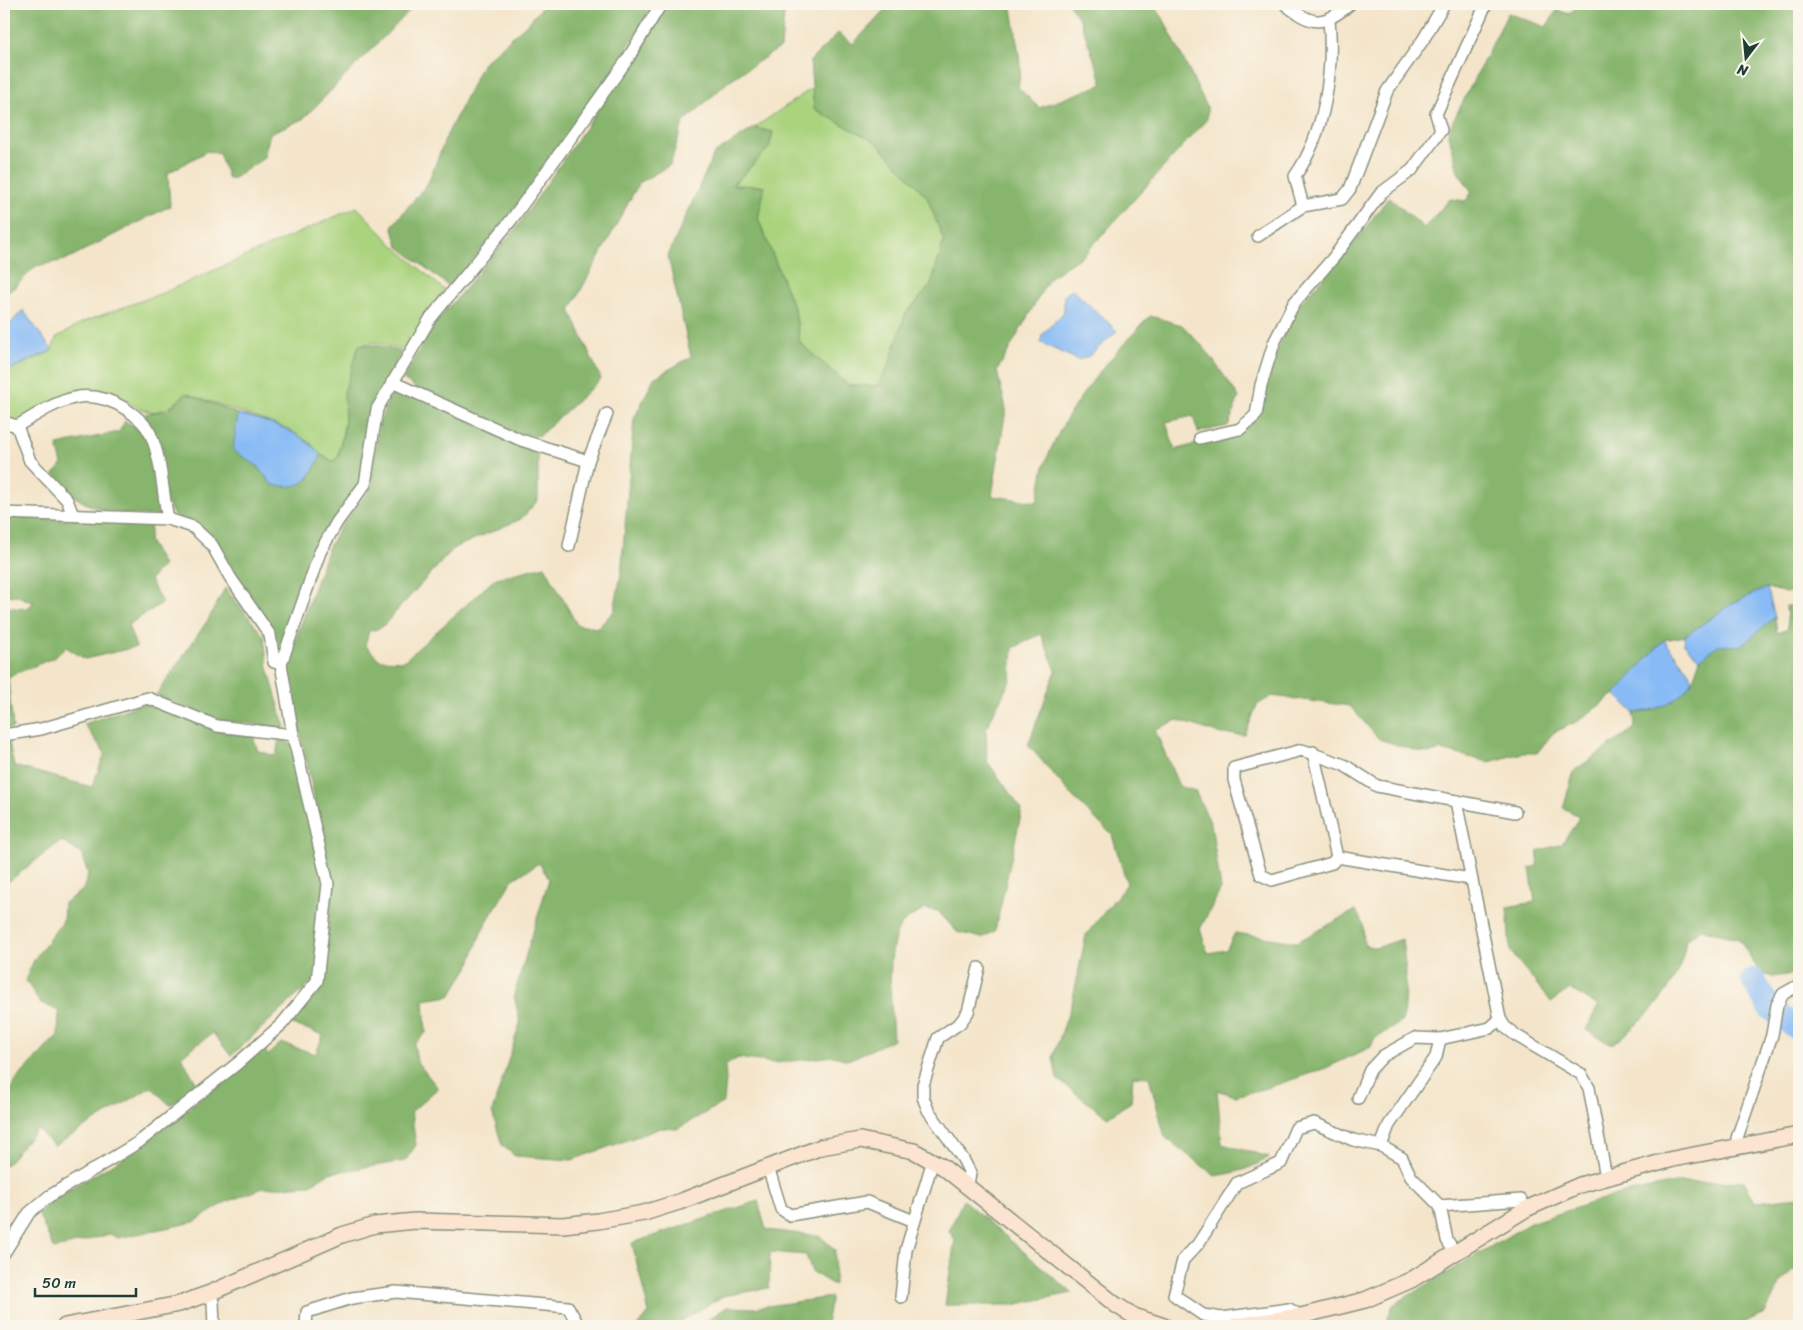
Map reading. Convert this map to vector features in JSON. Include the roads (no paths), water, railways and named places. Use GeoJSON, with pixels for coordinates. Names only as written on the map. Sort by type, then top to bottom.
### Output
{"type":"FeatureCollection","features":[{"type":"Feature","properties":{"kind":"street"},"geometry":{"type":"LineString","coordinates":[[4,1253],[29,1213],[48,1197],[139,1142],[238,1063],[282,1024],[317,981],[328,884],[293,734],[281,664],[320,552],[337,522],[365,484],[377,409],[430,319],[512,219],[627,60],[661,4]]}},
{"type":"Feature","properties":{"kind":"street"},"geometry":{"type":"LineString","coordinates":[[1286,4],[1302,18],[1319,21],[1329,20],[1350,4]]}},
{"type":"Feature","properties":{"kind":"street"},"geometry":{"type":"LineString","coordinates":[[1258,236],[1303,206],[1342,198],[1350,189],[1387,91],[1423,40],[1444,4]]}},
{"type":"Feature","properties":{"kind":"street"},"geometry":{"type":"LineString","coordinates":[[1200,438],[1240,429],[1256,414],[1261,384],[1274,343],[1294,302],[1334,257],[1381,193],[1412,170],[1441,130],[1436,114],[1486,4]]}},
{"type":"Feature","properties":{"kind":"street"},"geometry":{"type":"LineString","coordinates":[[1303,206],[1295,176],[1306,160],[1323,104],[1331,44],[1329,20]]}},
{"type":"Feature","properties":{"kind":"street"},"geometry":{"type":"LineString","coordinates":[[392,382],[521,440],[588,461]]}},
{"type":"Feature","properties":{"kind":"street"},"geometry":{"type":"LineString","coordinates":[[4,422],[17,426],[57,402],[69,399],[89,396],[110,399],[136,416],[150,432],[164,479],[168,519]]}},
{"type":"Feature","properties":{"kind":"street"},"geometry":{"type":"LineString","coordinates":[[569,546],[588,461],[608,414]]}},
{"type":"Feature","properties":{"kind":"street"},"geometry":{"type":"LineString","coordinates":[[17,426],[30,461],[67,500],[73,515]]}},
{"type":"Feature","properties":{"kind":"street"},"geometry":{"type":"LineString","coordinates":[[4,513],[168,519],[193,527],[212,545],[230,577],[270,635],[274,662],[281,664]]}},
{"type":"Feature","properties":{"kind":"street"},"geometry":{"type":"LineString","coordinates":[[4,735],[41,729],[148,698],[217,726],[293,734]]}},
{"type":"Feature","properties":{"kind":"street"},"geometry":{"type":"LineString","coordinates":[[1337,857],[1332,863],[1272,880],[1261,875],[1234,780],[1234,768],[1302,750],[1314,752],[1344,765],[1377,786],[1515,812]]}},
{"type":"Feature","properties":{"kind":"street"},"geometry":{"type":"LineString","coordinates":[[1314,752],[1337,857]]}},
{"type":"Feature","properties":{"kind":"street"},"geometry":{"type":"LineString","coordinates":[[1456,801],[1470,879],[1500,1019],[1505,1027],[1517,1036],[1581,1074],[1589,1088],[1606,1176]]}},
{"type":"Feature","properties":{"kind":"street"},"geometry":{"type":"LineString","coordinates":[[1337,857],[1470,879]]}},
{"type":"Feature","properties":{"kind":"street"},"geometry":{"type":"LineString","coordinates":[[968,1184],[970,1173],[963,1159],[928,1110],[923,1097],[923,1085],[938,1038],[960,1023],[968,1012],[979,968]]}},
{"type":"Feature","properties":{"kind":"street"},"geometry":{"type":"LineString","coordinates":[[1740,1146],[1737,1138],[1772,1035],[1777,1005],[1783,994],[1799,985]]}},
{"type":"Feature","properties":{"kind":"street"},"geometry":{"type":"LineString","coordinates":[[1358,1098],[1370,1070],[1383,1056],[1415,1038],[1440,1039],[1490,1028],[1500,1019]]}},
{"type":"Feature","properties":{"kind":"street"},"geometry":{"type":"LineString","coordinates":[[1381,1146],[1389,1125],[1436,1057],[1440,1039]]}},
{"type":"Feature","properties":{"kind":"street"},"geometry":{"type":"LineString","coordinates":[[1304,1321],[1289,1309],[1220,1322],[1203,1315],[1174,1295],[1183,1260],[1198,1244],[1236,1183],[1280,1163],[1296,1128],[1314,1123],[1353,1140],[1381,1146],[1402,1158],[1411,1178],[1440,1206],[1447,1240],[1455,1253]]}},
{"type":"Feature","properties":{"kind":"street"},"geometry":{"type":"LineString","coordinates":[[1235,1326],[1304,1321],[1365,1300],[1411,1280],[1526,1210],[1580,1185],[1606,1176],[1672,1159],[1799,1135]]}},
{"type":"Feature","properties":{"kind":"street"},"geometry":{"type":"LineString","coordinates":[[65,1326],[179,1304],[210,1293],[342,1235],[375,1225],[415,1221],[563,1225],[598,1221],[644,1212],[679,1202],[821,1147],[860,1140],[898,1146],[933,1160],[968,1184],[1116,1305],[1134,1316],[1164,1326]]}},
{"type":"Feature","properties":{"kind":"street"},"geometry":{"type":"LineString","coordinates":[[901,1297],[906,1250],[933,1160]]}},
{"type":"Feature","properties":{"kind":"street"},"geometry":{"type":"LineString","coordinates":[[768,1167],[781,1209],[790,1215],[867,1202],[914,1222]]}},
{"type":"Feature","properties":{"kind":"street"},"geometry":{"type":"LineString","coordinates":[[1440,1206],[1521,1200],[1526,1210]]}},
{"type":"Feature","properties":{"kind":"street"},"geometry":{"type":"LineString","coordinates":[[306,1326],[307,1312],[352,1298],[396,1292],[568,1306],[576,1321],[574,1326]]}},
{"type":"Feature","properties":{"kind":"street"},"geometry":{"type":"LineString","coordinates":[[210,1293],[213,1302],[214,1326]]}},
{"type":"Feature","properties":{"kind":"water"},"geometry":{"type":"Polygon","coordinates":[[[1072,289],[1117,331],[1089,356],[1078,360],[1041,343],[1042,335],[1064,312],[1064,296],[1072,289]]]}},
{"type":"Feature","properties":{"kind":"water"},"geometry":{"type":"Polygon","coordinates":[[[23,310],[52,350],[4,372],[4,331],[23,310]]]}},
{"type":"Feature","properties":{"kind":"water"},"geometry":{"type":"Polygon","coordinates":[[[238,414],[283,428],[294,433],[312,446],[321,455],[308,478],[298,485],[272,485],[259,467],[233,450],[238,414]]]}},
{"type":"Feature","properties":{"kind":"water"},"geometry":{"type":"Polygon","coordinates":[[[1767,588],[1775,617],[1741,646],[1718,645],[1700,659],[1684,644],[1685,636],[1733,603],[1767,588]]]}},
{"type":"Feature","properties":{"kind":"water"},"geometry":{"type":"Polygon","coordinates":[[[1664,640],[1689,672],[1692,682],[1680,695],[1667,704],[1652,710],[1634,713],[1615,694],[1664,640]]]}},
{"type":"Feature","properties":{"kind":"waterway"},"geometry":{"type":"LineString","coordinates":[[1753,980],[1770,1008],[1799,1030]]}}]}
